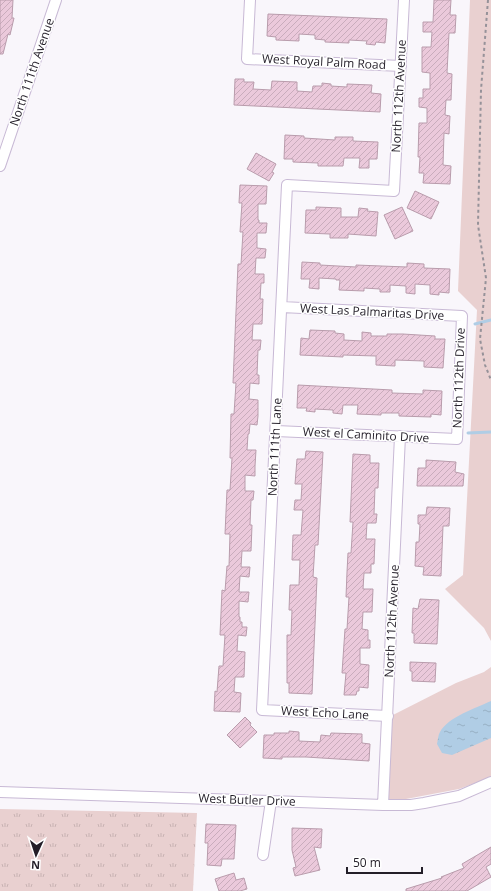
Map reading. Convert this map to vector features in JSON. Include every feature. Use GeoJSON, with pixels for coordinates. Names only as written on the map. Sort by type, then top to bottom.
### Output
{"type":"FeatureCollection","features":[{"type":"Feature","properties":{"kind":"street","name":"North 111th Avenue"},"geometry":{"type":"LineString","coordinates":[[0,166],[56,0]]}},
{"type":"Feature","properties":{"kind":"street","name":"West Royal Palm Road"},"geometry":{"type":"LineString","coordinates":[[250,0],[247,59],[401,66]]}},
{"type":"Feature","properties":{"kind":"street","name":"North 112th Avenue"},"geometry":{"type":"LineString","coordinates":[[287,185],[394,191],[404,0]]}},
{"type":"Feature","properties":{"kind":"street","name":"North 111th Lane"},"geometry":{"type":"LineString","coordinates":[[262,710],[287,185]]}},
{"type":"Feature","properties":{"kind":"street","name":"West Las Palmaritas Drive"},"geometry":{"type":"LineString","coordinates":[[282,307],[462,316]]}},
{"type":"Feature","properties":{"kind":"street","name":"North 112th Drive"},"geometry":{"type":"LineString","coordinates":[[457,439],[462,316]]}},
{"type":"Feature","properties":{"kind":"street","name":"West el Caminito Drive"},"geometry":{"type":"LineString","coordinates":[[276,430],[457,439]]}},
{"type":"Feature","properties":{"kind":"street","name":"North 112th Avenue"},"geometry":{"type":"LineString","coordinates":[[383,805],[400,436]]}},
{"type":"Feature","properties":{"kind":"street","name":"West Echo Lane"},"geometry":{"type":"LineString","coordinates":[[262,710],[388,716]]}},
{"type":"Feature","properties":{"kind":"street","name":"West Butler Drive"},"geometry":{"type":"LineString","coordinates":[[0,792],[271,802],[411,805],[439,801],[458,796],[491,782]]}},
{"type":"Feature","properties":{"kind":"street"},"geometry":{"type":"LineString","coordinates":[[263,855],[271,802]]}},
{"type":"Feature","properties":{"kind":"path"},"geometry":{"type":"LineString","coordinates":[[488,0],[481,90],[478,225],[486,278],[480,340],[485,365],[491,380]]}},
{"type":"Feature","properties":{"kind":"green space"},"geometry":{"type":"Polygon","coordinates":[[[470,0],[491,0],[491,641],[484,628],[445,589],[463,575],[477,310],[458,291],[470,0]]]}},
{"type":"Feature","properties":{"kind":"green space"},"geometry":{"type":"Polygon","coordinates":[[[491,667],[491,777],[459,789],[406,799],[387,800],[391,716],[456,683],[484,672],[491,667]]]}},
{"type":"Feature","properties":{"kind":"green space"},"geometry":{"type":"Polygon","coordinates":[[[0,809],[197,813],[193,891],[0,891],[0,809]]]}},
{"type":"Feature","properties":{"kind":"water"},"geometry":{"type":"Polygon","coordinates":[[[491,701],[491,738],[452,755],[442,753],[437,744],[439,733],[444,727],[456,717],[491,701]]]}},
{"type":"Feature","properties":{"kind":"building"},"geometry":{"type":"Polygon","coordinates":[[[0,0],[13,0],[12,18],[14,18],[3,54],[0,54],[0,0]]]}},
{"type":"Feature","properties":{"kind":"building"},"geometry":{"type":"Polygon","coordinates":[[[434,0],[451,0],[450,15],[456,15],[455,33],[449,33],[447,73],[452,74],[451,100],[446,100],[445,115],[450,116],[449,134],[444,133],[443,165],[451,166],[450,184],[423,183],[424,173],[419,173],[419,123],[427,123],[427,108],[419,107],[419,98],[423,98],[423,89],[430,89],[430,73],[422,72],[422,47],[431,47],[432,32],[423,32],[423,22],[433,22],[434,0]]]}},
{"type":"Feature","properties":{"kind":"building"},"geometry":{"type":"Polygon","coordinates":[[[268,14],[387,19],[385,43],[376,42],[375,45],[366,44],[367,41],[349,40],[349,43],[325,42],[325,40],[315,39],[315,35],[299,34],[299,41],[276,40],[276,37],[267,36],[268,14]]]}},
{"type":"Feature","properties":{"kind":"building"},"geometry":{"type":"Polygon","coordinates":[[[235,79],[244,79],[244,82],[254,82],[253,89],[271,90],[272,81],[297,82],[297,91],[312,92],[313,86],[322,86],[322,83],[331,84],[331,86],[347,87],[347,84],[372,85],[371,93],[381,94],[380,112],[234,105],[235,79]]]}},
{"type":"Feature","properties":{"kind":"building"},"geometry":{"type":"Polygon","coordinates":[[[285,135],[335,140],[335,137],[353,137],[353,141],[378,142],[377,159],[369,159],[369,168],[359,168],[360,158],[344,158],[343,166],[318,166],[318,163],[293,162],[293,159],[284,159],[285,135]]]}},
{"type":"Feature","properties":{"kind":"building"},"geometry":{"type":"Polygon","coordinates":[[[256,153],[276,164],[272,172],[274,173],[269,181],[247,169],[256,153]]]}},
{"type":"Feature","properties":{"kind":"building"},"geometry":{"type":"Polygon","coordinates":[[[240,185],[267,186],[266,204],[258,204],[258,220],[259,223],[267,223],[266,233],[257,233],[257,248],[266,249],[265,258],[256,258],[255,274],[264,274],[264,283],[261,283],[260,299],[263,299],[262,324],[253,324],[252,340],[261,340],[260,350],[258,350],[257,375],[259,375],[259,384],[250,383],[249,399],[258,400],[258,416],[257,425],[250,424],[247,450],[256,450],[255,476],[245,475],[245,491],[254,491],[253,500],[251,500],[251,551],[242,551],[241,567],[250,567],[249,577],[240,576],[239,592],[249,592],[248,602],[239,601],[240,622],[242,622],[242,627],[247,627],[246,636],[238,635],[237,651],[245,652],[244,677],[235,677],[234,692],[241,693],[240,712],[214,711],[215,691],[217,692],[219,666],[223,666],[225,635],[220,635],[222,590],[225,591],[227,566],[229,566],[230,534],[225,534],[227,490],[230,490],[232,458],[230,458],[231,414],[234,414],[236,383],[233,383],[238,264],[241,264],[243,232],[240,232],[242,203],[239,203],[240,185]]]}},
{"type":"Feature","properties":{"kind":"building"},"geometry":{"type":"Polygon","coordinates":[[[415,191],[439,202],[431,219],[407,208],[415,191]]]}},
{"type":"Feature","properties":{"kind":"building"},"geometry":{"type":"Polygon","coordinates":[[[316,207],[341,208],[341,217],[358,217],[359,208],[368,209],[367,211],[378,212],[376,236],[348,234],[348,238],[330,238],[330,234],[305,233],[306,210],[316,210],[316,207]]]}},
{"type":"Feature","properties":{"kind":"building"},"geometry":{"type":"Polygon","coordinates":[[[402,207],[413,231],[395,239],[384,215],[402,207]]]}},
{"type":"Feature","properties":{"kind":"building"},"geometry":{"type":"Polygon","coordinates":[[[302,262],[320,263],[320,265],[356,267],[356,265],[407,267],[407,263],[424,264],[424,268],[450,269],[449,293],[439,292],[439,295],[430,294],[430,285],[415,284],[415,294],[406,293],[406,286],[390,285],[390,292],[380,292],[380,289],[364,288],[364,291],[339,290],[340,280],[319,278],[319,289],[309,288],[310,279],[301,279],[302,262]]]}},
{"type":"Feature","properties":{"kind":"building"},"geometry":{"type":"Polygon","coordinates":[[[310,330],[335,331],[335,333],[344,334],[344,340],[362,341],[362,332],[371,333],[371,336],[403,334],[435,336],[435,339],[445,339],[443,368],[424,367],[424,361],[395,360],[395,366],[376,365],[376,356],[343,355],[343,357],[300,355],[301,338],[309,339],[310,330]]]}},
{"type":"Feature","properties":{"kind":"building"},"geometry":{"type":"Polygon","coordinates":[[[298,385],[392,390],[392,393],[423,394],[423,390],[442,391],[441,415],[431,414],[431,417],[399,416],[399,413],[381,413],[381,415],[357,414],[358,405],[343,405],[342,414],[333,413],[333,410],[315,409],[315,412],[306,411],[307,408],[297,408],[298,385]]]}},
{"type":"Feature","properties":{"kind":"building"},"geometry":{"type":"Polygon","coordinates":[[[306,451],[323,452],[318,545],[315,545],[313,577],[317,578],[312,694],[289,693],[289,683],[287,683],[287,635],[291,635],[292,610],[289,610],[290,585],[299,585],[300,560],[292,560],[293,535],[301,535],[303,510],[294,510],[295,500],[301,500],[302,484],[295,484],[297,459],[305,459],[306,451]]]}},
{"type":"Feature","properties":{"kind":"building"},"geometry":{"type":"Polygon","coordinates":[[[353,454],[370,455],[370,463],[379,463],[378,488],[375,488],[374,514],[377,514],[376,523],[367,523],[366,539],[375,539],[374,564],[371,564],[371,573],[364,573],[363,589],[373,589],[372,612],[363,612],[362,629],[368,630],[370,648],[360,648],[360,664],[369,665],[368,688],[359,687],[359,691],[357,691],[356,695],[344,695],[346,673],[342,673],[349,597],[346,597],[348,553],[351,553],[353,522],[350,522],[353,454]]]}},
{"type":"Feature","properties":{"kind":"building"},"geometry":{"type":"Polygon","coordinates":[[[426,460],[456,462],[455,472],[464,474],[463,486],[417,486],[418,468],[426,468],[426,460]]]}},
{"type":"Feature","properties":{"kind":"building"},"geometry":{"type":"Polygon","coordinates":[[[427,507],[450,508],[449,526],[443,526],[441,576],[423,575],[424,567],[415,566],[416,542],[419,542],[420,524],[418,524],[418,515],[426,515],[427,507]]]}},
{"type":"Feature","properties":{"kind":"building"},"geometry":{"type":"Polygon","coordinates":[[[420,599],[439,600],[437,644],[414,643],[414,633],[412,633],[413,608],[418,609],[420,599]]]}},
{"type":"Feature","properties":{"kind":"building"},"geometry":{"type":"Polygon","coordinates":[[[410,662],[436,663],[435,682],[412,681],[410,662]]]}},
{"type":"Feature","properties":{"kind":"building"},"geometry":{"type":"Polygon","coordinates":[[[245,717],[257,732],[240,748],[227,735],[245,717]]]}},
{"type":"Feature","properties":{"kind":"building"},"geometry":{"type":"Polygon","coordinates":[[[289,731],[299,732],[299,741],[320,742],[321,735],[330,736],[331,733],[362,734],[362,743],[370,744],[369,761],[306,757],[282,757],[282,759],[263,758],[264,735],[289,733],[289,731]]]}},
{"type":"Feature","properties":{"kind":"building"},"geometry":{"type":"Polygon","coordinates":[[[206,824],[236,825],[234,859],[222,859],[221,866],[207,865],[208,843],[205,843],[206,824]]]}},
{"type":"Feature","properties":{"kind":"building"},"geometry":{"type":"Polygon","coordinates":[[[292,828],[322,829],[321,848],[314,847],[320,870],[295,876],[293,868],[296,867],[292,850],[292,828]]]}},
{"type":"Feature","properties":{"kind":"building"},"geometry":{"type":"Polygon","coordinates":[[[491,847],[491,864],[486,867],[491,877],[467,891],[406,891],[406,889],[442,878],[441,877],[464,868],[462,864],[491,847]]]}},
{"type":"Feature","properties":{"kind":"building"},"geometry":{"type":"Polygon","coordinates":[[[234,873],[236,880],[244,878],[247,889],[240,891],[219,891],[215,879],[234,873]]]}},
{"type":"Feature","properties":{"kind":"waterway"},"geometry":{"type":"LineString","coordinates":[[475,324],[491,320]]}},
{"type":"Feature","properties":{"kind":"waterway"},"geometry":{"type":"LineString","coordinates":[[468,433],[491,432]]}}]}
